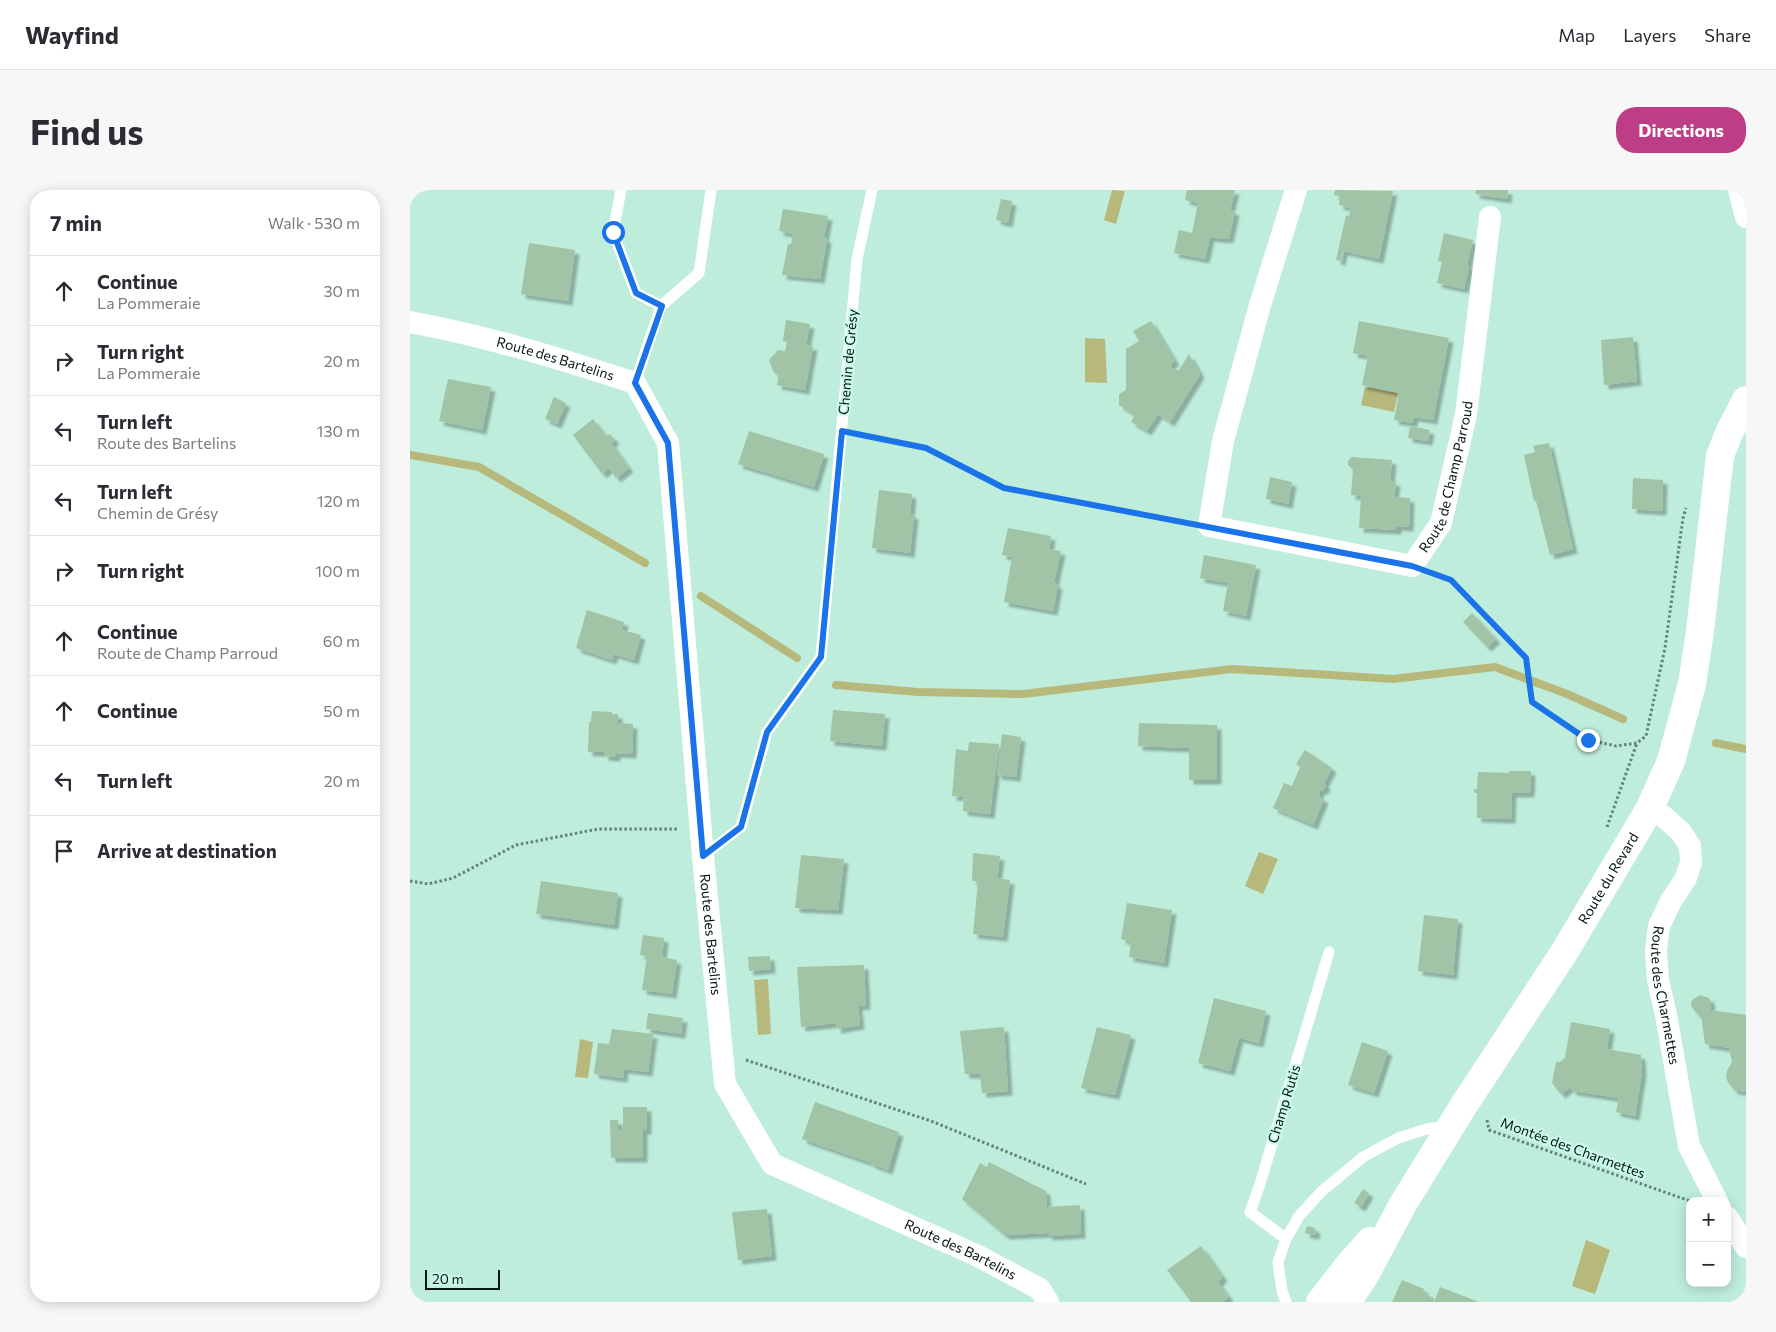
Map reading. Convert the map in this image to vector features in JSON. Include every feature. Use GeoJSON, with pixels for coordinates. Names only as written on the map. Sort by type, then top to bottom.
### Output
{"type":"FeatureCollection","features":[{"type":"Feature","properties":{"kind":"main road","name":"Route du Revard"},"geometry":{"type":"LineString","coordinates":[[1346,1302],[1364,1277],[1403,1204],[1458,1115],[1565,951],[1649,810],[1671,761],[1692,684],[1720,456],[1728,433],[1746,400]]}},
{"type":"Feature","properties":{"kind":"main road","name":"Route du Revard"},"geometry":{"type":"LineString","coordinates":[[1713,513],[1746,433]]}},
{"type":"Feature","properties":{"kind":"main road","name":"Route du Revard"},"geometry":{"type":"LineString","coordinates":[[1320,1302],[1348,1266],[1403,1204]]}},
{"type":"Feature","properties":{"kind":"street"},"geometry":{"type":"LineString","coordinates":[[1209,526],[1224,441],[1260,305],[1296,190]]}},
{"type":"Feature","properties":{"kind":"street"},"geometry":{"type":"LineString","coordinates":[[1738,190],[1746,217]]}},
{"type":"Feature","properties":{"kind":"street","name":"Route de Champ Parroud"},"geometry":{"type":"LineString","coordinates":[[1209,526],[1412,566],[1440,523],[1466,415],[1490,218]]}},
{"type":"Feature","properties":{"kind":"street","name":"Route des Bartelins"},"geometry":{"type":"LineString","coordinates":[[410,322],[452,330],[547,355],[635,383],[668,443],[703,856],[725,1084],[772,1164],[978,1256],[1040,1289],[1048,1302]]}},
{"type":"Feature","properties":{"kind":"street","name":"Route des Charmettes"},"geometry":{"type":"LineString","coordinates":[[1649,810],[1663,816],[1681,832],[1690,846],[1691,862],[1686,878],[1671,901],[1659,926],[1656,951],[1658,980],[1689,1146],[1715,1197]]}},
{"type":"Feature","properties":{"kind":"street"},"geometry":{"type":"LineString","coordinates":[[1731,1223],[1746,1247]]}},
{"type":"Feature","properties":{"kind":"lane"},"geometry":{"type":"LineString","coordinates":[[621,190],[613,232],[636,293],[662,306]]}},
{"type":"Feature","properties":{"kind":"lane"},"geometry":{"type":"LineString","coordinates":[[635,383],[662,306],[699,273],[711,190]]}},
{"type":"Feature","properties":{"kind":"lane","name":"Chemin de Grésy"},"geometry":{"type":"LineString","coordinates":[[703,856],[741,827],[767,732],[821,657],[857,259],[872,190]]}},
{"type":"Feature","properties":{"kind":"lane","name":"Champ Rutis"},"geometry":{"type":"LineString","coordinates":[[1286,1239],[1250,1212],[1329,952]]}},
{"type":"Feature","properties":{"kind":"lane"},"geometry":{"type":"LineString","coordinates":[[1286,1302],[1282,1291],[1278,1262],[1286,1239],[1304,1210],[1322,1191],[1363,1157],[1398,1138],[1427,1129],[1458,1115]]}},
{"type":"Feature","properties":{"kind":"path"},"geometry":{"type":"LineString","coordinates":[[842,431],[926,448],[1004,488],[1209,526]]}},
{"type":"Feature","properties":{"kind":"path"},"geometry":{"type":"LineString","coordinates":[[1412,566],[1451,580],[1526,658],[1532,702],[1588,740],[1616,746],[1637,742],[1646,736],[1656,692],[1665,648],[1683,518],[1688,500]]}},
{"type":"Feature","properties":{"kind":"path"},"geometry":{"type":"LineString","coordinates":[[1606,827],[1637,742]]}},
{"type":"Feature","properties":{"kind":"path"},"geometry":{"type":"LineString","coordinates":[[410,881],[428,884],[452,878],[516,845],[598,829],[702,828]]}},
{"type":"Feature","properties":{"kind":"path"},"geometry":{"type":"LineString","coordinates":[[722,1052],[931,1121],[1086,1184]]}},
{"type":"Feature","properties":{"kind":"path","name":"Montée des Charmettes"},"geometry":{"type":"LineString","coordinates":[[1458,1115],[1484,1107],[1489,1130],[1686,1200]]}},
{"type":"Feature","properties":{"kind":"shaded area"},"geometry":{"type":"Polygon","coordinates":[[[1112,190],[1125,191],[1116,224],[1104,220],[1112,190]]]}},
{"type":"Feature","properties":{"kind":"shaded area"},"geometry":{"type":"Polygon","coordinates":[[[1085,338],[1105,339],[1107,383],[1085,382],[1085,338]]]}},
{"type":"Feature","properties":{"kind":"shaded area"},"geometry":{"type":"Polygon","coordinates":[[[1365,387],[1398,393],[1394,412],[1361,405],[1365,387]]]}},
{"type":"Feature","properties":{"kind":"shaded area"},"geometry":{"type":"Polygon","coordinates":[[[1259,852],[1278,859],[1263,894],[1245,886],[1259,852]]]}},
{"type":"Feature","properties":{"kind":"shaded area"},"geometry":{"type":"Polygon","coordinates":[[[768,979],[771,1034],[758,1035],[754,980],[768,979]]]}},
{"type":"Feature","properties":{"kind":"shaded area"},"geometry":{"type":"Polygon","coordinates":[[[580,1039],[593,1042],[588,1078],[575,1077],[580,1039]]]}},
{"type":"Feature","properties":{"kind":"shaded area"},"geometry":{"type":"Polygon","coordinates":[[[1586,1240],[1610,1250],[1595,1294],[1572,1286],[1586,1240]]]}},
{"type":"Feature","properties":{"kind":"building"},"geometry":{"type":"Polygon","coordinates":[[[1187,190],[1235,190],[1230,210],[1235,211],[1229,239],[1210,237],[1205,259],[1174,253],[1179,230],[1192,233],[1198,203],[1185,200],[1187,190]]]}},
{"type":"Feature","properties":{"kind":"building"},"geometry":{"type":"Polygon","coordinates":[[[1335,190],[1393,191],[1379,259],[1343,251],[1341,261],[1336,260],[1346,215],[1349,216],[1351,208],[1339,205],[1340,196],[1334,195],[1335,190]]]}},
{"type":"Feature","properties":{"kind":"building"},"geometry":{"type":"Polygon","coordinates":[[[1476,190],[1508,190],[1507,199],[1475,194],[1476,190]]]}},
{"type":"Feature","properties":{"kind":"building"},"geometry":{"type":"Polygon","coordinates":[[[1001,199],[1012,201],[1008,223],[996,220],[1001,199]]]}},
{"type":"Feature","properties":{"kind":"building"},"geometry":{"type":"Polygon","coordinates":[[[783,209],[828,216],[824,238],[827,239],[820,279],[782,275],[788,244],[791,244],[793,234],[779,231],[783,209]]]}},
{"type":"Feature","properties":{"kind":"building"},"geometry":{"type":"Polygon","coordinates":[[[1444,233],[1473,240],[1464,289],[1437,283],[1442,262],[1438,261],[1444,233]]]}},
{"type":"Feature","properties":{"kind":"building"},"geometry":{"type":"Polygon","coordinates":[[[529,243],[575,250],[568,301],[521,294],[529,243]]]}},
{"type":"Feature","properties":{"kind":"building"},"geometry":{"type":"Polygon","coordinates":[[[786,320],[810,324],[806,345],[813,346],[805,390],[777,385],[779,374],[774,373],[769,360],[778,350],[785,351],[787,342],[783,341],[786,320]]]}},
{"type":"Feature","properties":{"kind":"building"},"geometry":{"type":"Polygon","coordinates":[[[1151,321],[1175,361],[1170,365],[1173,370],[1179,370],[1189,354],[1200,374],[1170,422],[1158,414],[1147,431],[1131,422],[1135,415],[1119,405],[1119,394],[1126,390],[1126,349],[1139,341],[1133,331],[1151,321]]]}},
{"type":"Feature","properties":{"kind":"building"},"geometry":{"type":"Polygon","coordinates":[[[1359,321],[1449,338],[1433,420],[1414,417],[1412,423],[1394,420],[1399,393],[1362,385],[1368,356],[1353,353],[1359,321]]]}},
{"type":"Feature","properties":{"kind":"building"},"geometry":{"type":"Polygon","coordinates":[[[1633,337],[1637,381],[1604,385],[1601,340],[1633,337]]]}},
{"type":"Feature","properties":{"kind":"building"},"geometry":{"type":"Polygon","coordinates":[[[448,379],[491,387],[482,430],[439,421],[448,379]]]}},
{"type":"Feature","properties":{"kind":"building"},"geometry":{"type":"Polygon","coordinates":[[[554,397],[566,403],[557,424],[545,419],[554,397]]]}},
{"type":"Feature","properties":{"kind":"building"},"geometry":{"type":"Polygon","coordinates":[[[593,419],[606,436],[610,434],[615,440],[611,443],[629,468],[616,478],[609,468],[602,474],[573,435],[593,419]]]}},
{"type":"Feature","properties":{"kind":"building"},"geometry":{"type":"Polygon","coordinates":[[[1410,426],[1430,430],[1428,441],[1408,438],[1410,426]]]}},
{"type":"Feature","properties":{"kind":"building"},"geometry":{"type":"Polygon","coordinates":[[[749,431],[824,454],[814,487],[738,464],[749,431]]]}},
{"type":"Feature","properties":{"kind":"building"},"geometry":{"type":"Polygon","coordinates":[[[1549,443],[1573,549],[1550,555],[1536,501],[1534,501],[1524,455],[1535,452],[1533,446],[1549,443]]]}},
{"type":"Feature","properties":{"kind":"building"},"geometry":{"type":"Polygon","coordinates":[[[1352,457],[1392,460],[1390,481],[1396,482],[1394,497],[1410,498],[1409,527],[1397,526],[1397,530],[1359,528],[1361,496],[1351,495],[1353,469],[1348,465],[1348,461],[1352,457]]]}},
{"type":"Feature","properties":{"kind":"building"},"geometry":{"type":"Polygon","coordinates":[[[1270,477],[1292,482],[1288,504],[1266,499],[1270,477]]]}},
{"type":"Feature","properties":{"kind":"building"},"geometry":{"type":"Polygon","coordinates":[[[1633,478],[1663,480],[1662,511],[1632,509],[1633,478]]]}},
{"type":"Feature","properties":{"kind":"building"},"geometry":{"type":"Polygon","coordinates":[[[879,490],[912,494],[910,514],[914,515],[910,553],[872,548],[879,490]]]}},
{"type":"Feature","properties":{"kind":"building"},"geometry":{"type":"Polygon","coordinates":[[[1008,528],[1051,536],[1049,549],[1061,551],[1054,583],[1058,585],[1053,611],[1004,602],[1012,557],[1002,555],[1008,528]]]}},
{"type":"Feature","properties":{"kind":"building"},"geometry":{"type":"Polygon","coordinates":[[[1204,555],[1256,565],[1246,616],[1223,611],[1228,583],[1200,578],[1204,555]]]}},
{"type":"Feature","properties":{"kind":"building"},"geometry":{"type":"Polygon","coordinates":[[[587,610],[624,622],[622,630],[641,635],[634,660],[614,654],[612,660],[576,648],[587,610]]]}},
{"type":"Feature","properties":{"kind":"building"},"geometry":{"type":"Polygon","coordinates":[[[1472,613],[1496,639],[1487,647],[1463,622],[1472,613]]]}},
{"type":"Feature","properties":{"kind":"building"},"geometry":{"type":"Polygon","coordinates":[[[833,710],[885,714],[882,746],[830,741],[833,710]]]}},
{"type":"Feature","properties":{"kind":"building"},"geometry":{"type":"Polygon","coordinates":[[[592,711],[612,712],[612,714],[618,714],[618,723],[633,724],[632,754],[616,753],[616,757],[604,756],[604,752],[588,752],[589,722],[591,722],[592,711]]]}},
{"type":"Feature","properties":{"kind":"building"},"geometry":{"type":"Polygon","coordinates":[[[1139,723],[1217,725],[1217,780],[1189,780],[1189,748],[1138,746],[1139,723]]]}},
{"type":"Feature","properties":{"kind":"building"},"geometry":{"type":"Polygon","coordinates":[[[1002,734],[1021,737],[1016,777],[997,775],[1002,734]]]}},
{"type":"Feature","properties":{"kind":"building"},"geometry":{"type":"Polygon","coordinates":[[[969,742],[999,744],[990,814],[963,811],[964,797],[952,796],[956,749],[968,751],[969,742]]]}},
{"type":"Feature","properties":{"kind":"building"},"geometry":{"type":"Polygon","coordinates":[[[1305,750],[1332,768],[1324,783],[1326,785],[1323,791],[1321,789],[1318,796],[1324,799],[1313,825],[1273,808],[1284,783],[1292,786],[1300,767],[1296,764],[1305,750]]]}},
{"type":"Feature","properties":{"kind":"building"},"geometry":{"type":"Polygon","coordinates":[[[1509,771],[1531,771],[1530,793],[1512,793],[1511,819],[1477,818],[1477,793],[1474,793],[1474,789],[1477,789],[1478,772],[1509,773],[1509,771]]]}},
{"type":"Feature","properties":{"kind":"building"},"geometry":{"type":"Polygon","coordinates":[[[973,853],[1000,856],[997,878],[1010,880],[1003,937],[973,934],[978,881],[972,881],[973,853]]]}},
{"type":"Feature","properties":{"kind":"building"},"geometry":{"type":"Polygon","coordinates":[[[801,855],[844,859],[838,910],[795,908],[801,855]]]}},
{"type":"Feature","properties":{"kind":"building"},"geometry":{"type":"Polygon","coordinates":[[[541,881],[618,893],[614,925],[536,914],[541,881]]]}},
{"type":"Feature","properties":{"kind":"building"},"geometry":{"type":"Polygon","coordinates":[[[1127,903],[1172,910],[1164,963],[1129,957],[1131,942],[1121,939],[1127,903]]]}},
{"type":"Feature","properties":{"kind":"building"},"geometry":{"type":"Polygon","coordinates":[[[1424,915],[1458,919],[1453,975],[1418,971],[1424,915]]]}},
{"type":"Feature","properties":{"kind":"building"},"geometry":{"type":"Polygon","coordinates":[[[643,935],[664,938],[662,957],[677,960],[672,994],[642,990],[647,956],[640,955],[643,935]]]}},
{"type":"Feature","properties":{"kind":"building"},"geometry":{"type":"Polygon","coordinates":[[[770,956],[771,969],[749,971],[748,957],[770,956]]]}},
{"type":"Feature","properties":{"kind":"building"},"geometry":{"type":"Polygon","coordinates":[[[864,965],[866,1005],[858,1006],[860,1025],[837,1029],[836,1023],[801,1027],[797,967],[864,965]]]}},
{"type":"Feature","properties":{"kind":"building"},"geometry":{"type":"Polygon","coordinates":[[[1700,995],[1709,998],[1711,1003],[1710,1010],[1746,1015],[1746,1092],[1734,1090],[1726,1078],[1727,1071],[1732,1062],[1729,1048],[1705,1044],[1701,1015],[1695,1012],[1691,1005],[1692,1000],[1700,995]]]}},
{"type":"Feature","properties":{"kind":"building"},"geometry":{"type":"Polygon","coordinates":[[[1214,998],[1266,1011],[1259,1043],[1239,1038],[1230,1071],[1198,1063],[1214,998]]]}},
{"type":"Feature","properties":{"kind":"building"},"geometry":{"type":"Polygon","coordinates":[[[648,1013],[683,1018],[681,1034],[646,1029],[648,1013]]]}},
{"type":"Feature","properties":{"kind":"building"},"geometry":{"type":"Polygon","coordinates":[[[1571,1022],[1610,1029],[1607,1049],[1641,1055],[1642,1072],[1635,1116],[1616,1112],[1619,1098],[1573,1091],[1570,1087],[1561,1094],[1552,1083],[1556,1062],[1560,1062],[1565,1058],[1571,1022]]]}},
{"type":"Feature","properties":{"kind":"building"},"geometry":{"type":"Polygon","coordinates":[[[1004,1027],[1008,1091],[982,1093],[980,1074],[965,1074],[960,1031],[1004,1027]]]}},
{"type":"Feature","properties":{"kind":"building"},"geometry":{"type":"Polygon","coordinates":[[[1097,1027],[1131,1035],[1115,1095],[1081,1088],[1097,1027]]]}},
{"type":"Feature","properties":{"kind":"building"},"geometry":{"type":"Polygon","coordinates":[[[612,1029],[653,1034],[648,1072],[624,1069],[623,1078],[594,1074],[598,1043],[609,1044],[612,1029]]]}},
{"type":"Feature","properties":{"kind":"building"},"geometry":{"type":"Polygon","coordinates":[[[1362,1042],[1388,1051],[1374,1093],[1348,1085],[1362,1042]]]}},
{"type":"Feature","properties":{"kind":"building"},"geometry":{"type":"Polygon","coordinates":[[[815,1102],[899,1132],[888,1170],[802,1139],[815,1102]]]}},
{"type":"Feature","properties":{"kind":"building"},"geometry":{"type":"Polygon","coordinates":[[[623,1107],[647,1107],[647,1130],[643,1130],[643,1158],[611,1158],[610,1120],[618,1120],[618,1129],[623,1129],[623,1107]]]}},
{"type":"Feature","properties":{"kind":"building"},"geometry":{"type":"Polygon","coordinates":[[[989,1162],[1046,1191],[1047,1207],[1080,1205],[1081,1234],[1048,1236],[1048,1233],[1005,1235],[962,1199],[980,1163],[987,1167],[989,1162]]]}},
{"type":"Feature","properties":{"kind":"building"},"geometry":{"type":"Polygon","coordinates":[[[1363,1189],[1369,1193],[1361,1207],[1354,1203],[1363,1189]]]}},
{"type":"Feature","properties":{"kind":"building"},"geometry":{"type":"Polygon","coordinates":[[[767,1209],[772,1256],[738,1260],[732,1212],[767,1209]]]}},
{"type":"Feature","properties":{"kind":"building"},"geometry":{"type":"Polygon","coordinates":[[[1307,1226],[1315,1228],[1316,1234],[1305,1233],[1307,1226]]]}},
{"type":"Feature","properties":{"kind":"building"},"geometry":{"type":"Polygon","coordinates":[[[1201,1246],[1223,1277],[1218,1282],[1229,1297],[1222,1302],[1191,1302],[1167,1270],[1201,1246]]]}},
{"type":"Feature","properties":{"kind":"building"},"geometry":{"type":"Polygon","coordinates":[[[1402,1280],[1424,1289],[1423,1293],[1434,1298],[1433,1302],[1392,1302],[1402,1280]]]}},
{"type":"Feature","properties":{"kind":"building"},"geometry":{"type":"Polygon","coordinates":[[[1440,1287],[1479,1302],[1434,1302],[1440,1287]]]}},
{"type":"Feature","properties":{"kind":"waterway"},"geometry":{"type":"LineString","coordinates":[[410,455],[479,467],[645,563]]}},
{"type":"Feature","properties":{"kind":"waterway"},"geometry":{"type":"LineString","coordinates":[[701,596],[797,658]]}},
{"type":"Feature","properties":{"kind":"waterway"},"geometry":{"type":"LineString","coordinates":[[836,685],[918,692],[1023,694],[1232,669],[1393,679],[1495,667],[1567,694],[1623,719]]}},
{"type":"Feature","properties":{"kind":"waterway"},"geometry":{"type":"LineString","coordinates":[[1716,743],[1746,749]]}},
{"type":"Feature","properties":{"kind":"route"},"geometry":{"type":"LineString","coordinates":[[613,232],[636,293],[662,306],[635,383],[668,443],[703,856],[741,827],[767,732],[821,657],[842,431],[926,448],[1004,488],[1412,566],[1451,580],[1526,658],[1532,702],[1588,740]]}}]}
